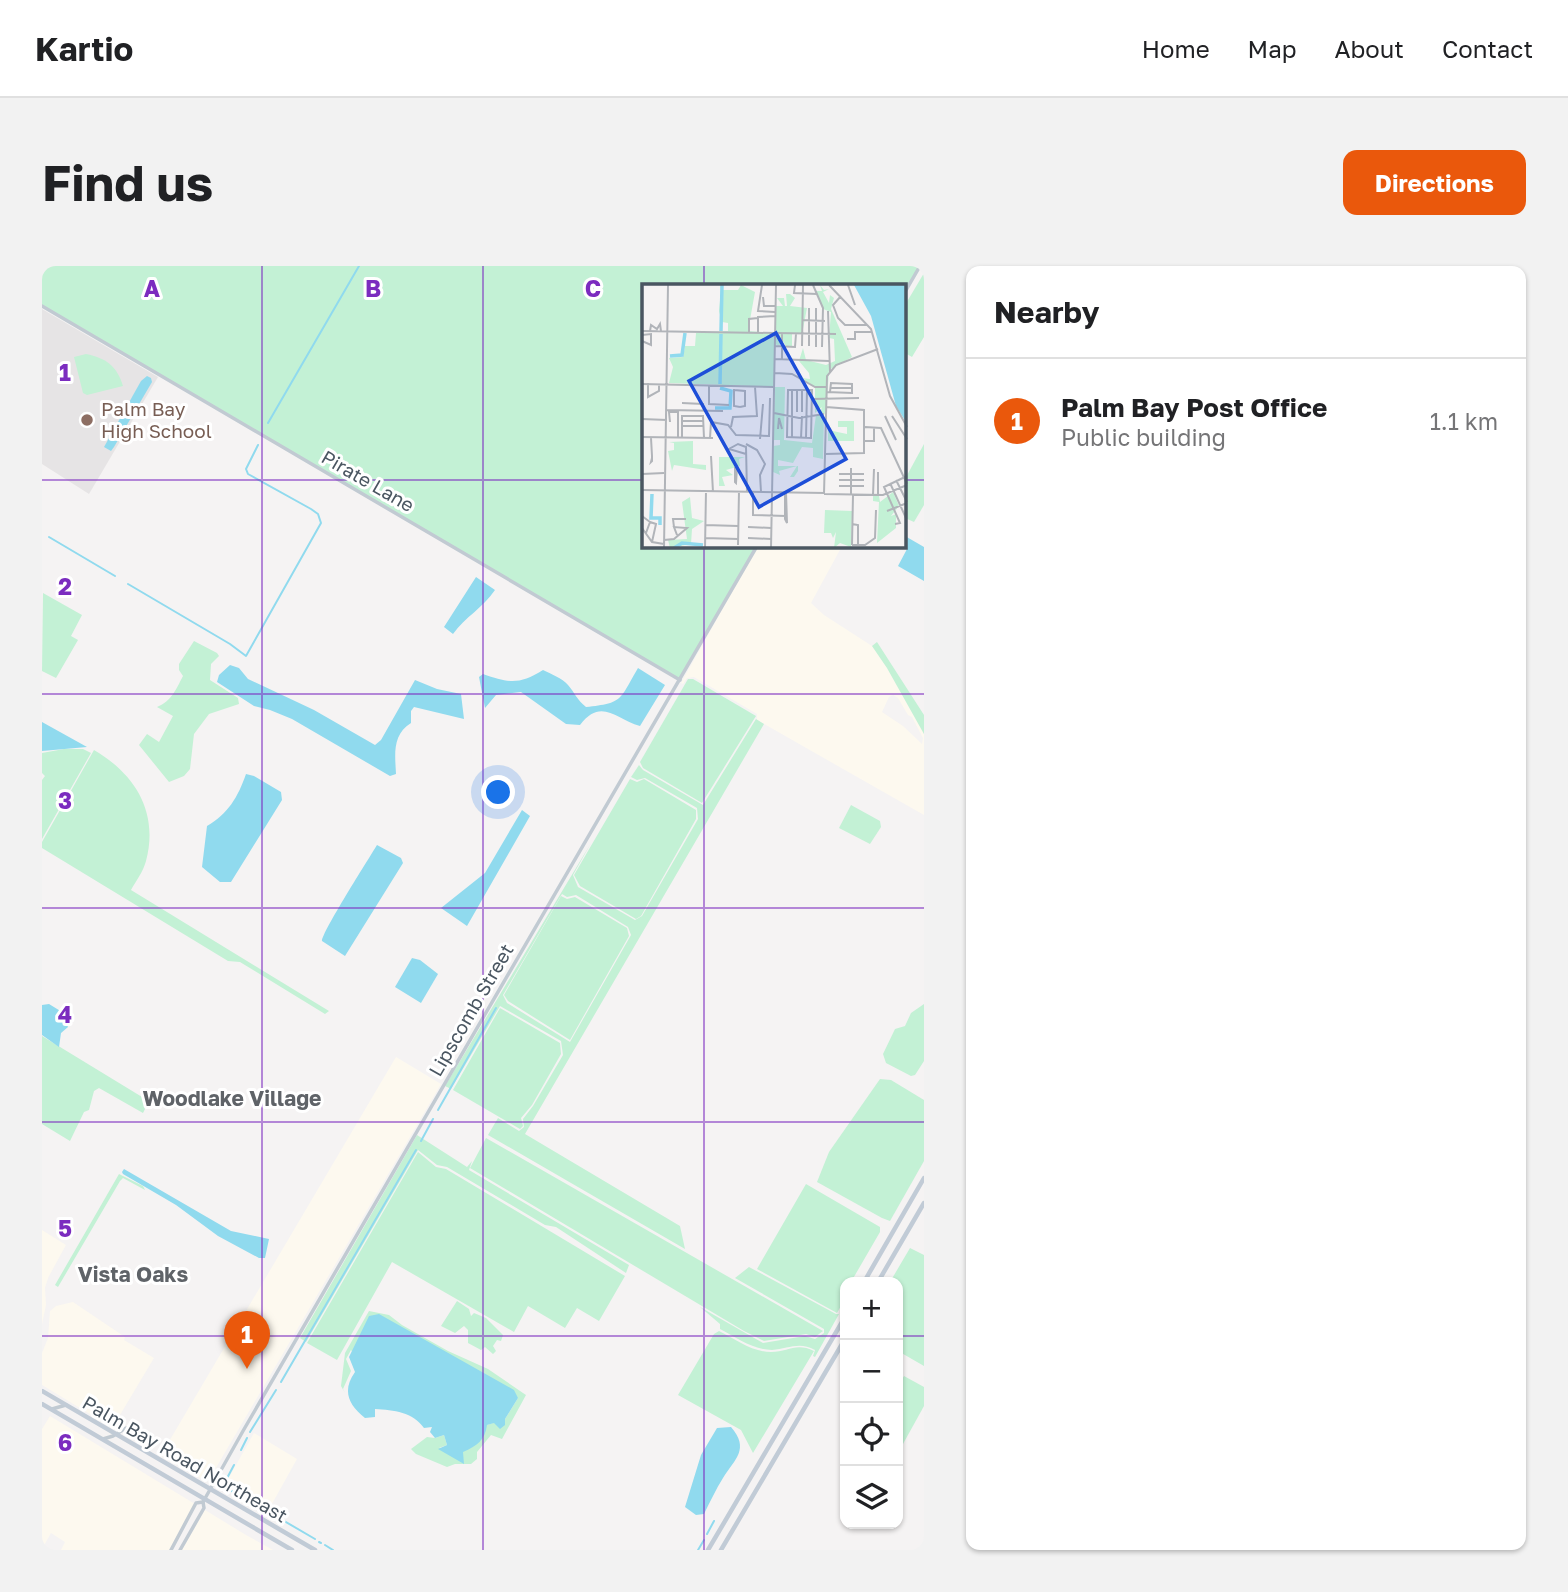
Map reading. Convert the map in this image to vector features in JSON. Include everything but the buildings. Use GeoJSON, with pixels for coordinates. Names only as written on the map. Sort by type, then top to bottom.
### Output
{"type":"FeatureCollection","features":[{"type":"Feature","properties":{"kind":"main road"},"geometry":{"type":"LineString","coordinates":[[867,1277],[924,1178]]}},
{"type":"Feature","properties":{"kind":"main road"},"geometry":{"type":"LineString","coordinates":[[881,1277],[924,1203]]}},
{"type":"Feature","properties":{"kind":"main road"},"geometry":{"type":"LineString","coordinates":[[708,1550],[840,1326]]}},
{"type":"Feature","properties":{"kind":"main road"},"geometry":{"type":"LineString","coordinates":[[721,1550],[844,1340]]}},
{"type":"Feature","properties":{"kind":"main road","name":"Palm Bay Road Northeast"},"geometry":{"type":"LineString","coordinates":[[42,1392],[315,1550]]}},
{"type":"Feature","properties":{"kind":"main road","name":"Palm Bay Road Northeast"},"geometry":{"type":"LineString","coordinates":[[42,1404],[292,1550]]}},
{"type":"Feature","properties":{"kind":"street"},"geometry":{"type":"LineString","coordinates":[[906,290],[920,266]]}},
{"type":"Feature","properties":{"kind":"street","name":"Pirate Lane"},"geometry":{"type":"LineString","coordinates":[[42,306],[680,680]]}},
{"type":"Feature","properties":{"kind":"street","name":"Lipscomb Street"},"geometry":{"type":"LineString","coordinates":[[203,1500],[756,548]]}},
{"type":"Feature","properties":{"kind":"street"},"geometry":{"type":"LineString","coordinates":[[52,1409],[66,1405]]}},
{"type":"Feature","properties":{"kind":"street"},"geometry":{"type":"LineString","coordinates":[[101,1439],[125,1428]]}},
{"type":"Feature","properties":{"kind":"street"},"geometry":{"type":"LineString","coordinates":[[171,1550],[197,1503],[203,1500],[204,1507],[180,1550]]}},
{"type":"Feature","properties":{"kind":"shaded area","name":"Palm Bay High School"},"geometry":{"type":"Polygon","coordinates":[[[42,309],[158,377],[89,494],[42,464],[42,309]]]}},
{"type":"Feature","properties":{"kind":"shaded area"},"geometry":{"type":"Polygon","coordinates":[[[757,548],[841,548],[811,603],[824,615],[872,646],[924,734],[924,815],[757,720],[757,714],[694,677],[687,678],[681,683],[757,548]],[[893,695],[889,697],[882,712],[903,726],[922,744],[923,738],[912,717],[898,698],[893,695]]]}},
{"type":"Feature","properties":{"kind":"shaded area"},"geometry":{"type":"Polygon","coordinates":[[[396,1057],[441,1084],[210,1478],[204,1480],[161,1455],[396,1057]]]}},
{"type":"Feature","properties":{"kind":"shaded area"},"geometry":{"type":"Polygon","coordinates":[[[42,1230],[66,1245],[48,1278],[42,1324],[42,1230]]]}},
{"type":"Feature","properties":{"kind":"shaded area"},"geometry":{"type":"Polygon","coordinates":[[[73,1302],[125,1337],[124,1340],[154,1358],[112,1425],[42,1385],[42,1353],[48,1338],[50,1311],[56,1306],[73,1302]]]}},
{"type":"Feature","properties":{"kind":"shaded area"},"geometry":{"type":"Polygon","coordinates":[[[50,1416],[195,1504],[169,1550],[61,1550],[65,1542],[51,1533],[42,1549],[42,1429],[50,1416]]]}},
{"type":"Feature","properties":{"kind":"shaded area"},"geometry":{"type":"Polygon","coordinates":[[[254,1433],[297,1459],[268,1511],[234,1491],[227,1481],[254,1433]]]}},
{"type":"Feature","properties":{"kind":"shaded area"},"geometry":{"type":"Polygon","coordinates":[[[205,1510],[246,1535],[273,1550],[182,1550],[205,1510]]]}},
{"type":"Feature","properties":{"kind":"green space"},"geometry":{"type":"Polygon","coordinates":[[[42,266],[920,266],[906,290],[906,284],[642,284],[642,548],[756,548],[680,680],[42,305],[42,266]]]}},
{"type":"Feature","properties":{"kind":"green space"},"geometry":{"type":"Polygon","coordinates":[[[924,273],[924,337],[912,357],[906,354],[906,303],[924,273]]]}},
{"type":"Feature","properties":{"kind":"green space"},"geometry":{"type":"Polygon","coordinates":[[[86,354],[110,364],[118,373],[123,386],[87,395],[83,393],[74,357],[86,354]]]}},
{"type":"Feature","properties":{"kind":"green space"},"geometry":{"type":"Polygon","coordinates":[[[924,444],[924,505],[914,522],[906,518],[906,477],[924,444]]]}},
{"type":"Feature","properties":{"kind":"green space"},"geometry":{"type":"Polygon","coordinates":[[[43,593],[82,615],[71,636],[78,640],[56,678],[42,671],[43,593]]]}},
{"type":"Feature","properties":{"kind":"green space"},"geometry":{"type":"Polygon","coordinates":[[[194,641],[217,653],[219,656],[211,664],[210,680],[238,698],[239,704],[209,714],[194,734],[190,769],[184,776],[169,782],[139,745],[147,734],[159,742],[173,716],[157,707],[176,690],[183,676],[179,664],[194,641]]]}},
{"type":"Feature","properties":{"kind":"green space"},"geometry":{"type":"Polygon","coordinates":[[[877,642],[924,715],[924,734],[872,646],[877,642]]]}},
{"type":"Feature","properties":{"kind":"green space"},"geometry":{"type":"Polygon","coordinates":[[[688,679],[693,679],[756,716],[702,803],[643,768],[640,762],[688,679]]]}},
{"type":"Feature","properties":{"kind":"green space"},"geometry":{"type":"Polygon","coordinates":[[[756,719],[764,724],[525,1134],[680,1226],[685,1249],[488,1135],[498,1118],[519,1131],[524,1127],[523,1119],[563,1055],[561,1041],[500,1006],[451,1089],[445,1086],[591,843],[573,875],[578,887],[635,920],[642,916],[698,819],[697,808],[645,778],[637,780],[631,777],[639,765],[643,770],[703,805],[756,719]],[[562,894],[503,995],[507,1003],[570,1042],[631,935],[628,927],[576,895],[567,897],[562,894]]]}},
{"type":"Feature","properties":{"kind":"green space"},"geometry":{"type":"Polygon","coordinates":[[[83,749],[91,753],[42,839],[42,780],[45,776],[42,773],[42,753],[83,749]]]}},
{"type":"Feature","properties":{"kind":"green space"},"geometry":{"type":"Polygon","coordinates":[[[94,750],[109,760],[132,783],[146,811],[149,843],[146,861],[131,890],[329,1011],[325,1014],[240,962],[228,961],[42,848],[42,842],[94,750]]]}},
{"type":"Feature","properties":{"kind":"green space"},"geometry":{"type":"Polygon","coordinates":[[[630,779],[637,782],[644,779],[696,810],[696,819],[641,916],[636,919],[580,886],[574,875],[630,779]]]}},
{"type":"Feature","properties":{"kind":"green space"},"geometry":{"type":"Polygon","coordinates":[[[851,805],[880,821],[881,827],[870,844],[839,828],[851,805]]]}},
{"type":"Feature","properties":{"kind":"green space"},"geometry":{"type":"Polygon","coordinates":[[[561,896],[567,899],[575,897],[627,928],[629,936],[570,1040],[508,1001],[504,995],[561,896]]]}},
{"type":"Feature","properties":{"kind":"green space"},"geometry":{"type":"Polygon","coordinates":[[[924,1004],[924,1061],[915,1075],[911,1076],[886,1063],[883,1054],[895,1029],[905,1026],[911,1013],[924,1004]]]}},
{"type":"Feature","properties":{"kind":"green space"},"geometry":{"type":"Polygon","coordinates":[[[500,1008],[560,1043],[561,1054],[532,1105],[521,1118],[523,1126],[520,1129],[453,1090],[500,1008]]]}},
{"type":"Feature","properties":{"kind":"green space"},"geometry":{"type":"Polygon","coordinates":[[[42,1036],[147,1100],[143,1113],[99,1088],[94,1091],[89,1110],[84,1112],[70,1141],[42,1124],[42,1036]]]}},
{"type":"Feature","properties":{"kind":"green space"},"geometry":{"type":"Polygon","coordinates":[[[880,1079],[891,1080],[924,1100],[924,1161],[890,1221],[817,1182],[829,1152],[880,1079]]]}},
{"type":"Feature","properties":{"kind":"green space"},"geometry":{"type":"Polygon","coordinates":[[[417,1135],[467,1167],[472,1161],[469,1170],[629,1265],[626,1273],[556,1227],[545,1225],[447,1167],[437,1165],[418,1150],[306,1342],[300,1338],[417,1135]]]}},
{"type":"Feature","properties":{"kind":"green space"},"geometry":{"type":"Polygon","coordinates":[[[486,1138],[823,1331],[815,1337],[806,1334],[764,1341],[744,1331],[470,1168],[486,1138]]]}},
{"type":"Feature","properties":{"kind":"green space"},"geometry":{"type":"Polygon","coordinates":[[[418,1152],[436,1167],[446,1169],[625,1276],[599,1321],[577,1308],[565,1328],[528,1306],[514,1332],[392,1262],[337,1360],[307,1343],[418,1152]]]}},
{"type":"Feature","properties":{"kind":"green space"},"geometry":{"type":"Polygon","coordinates":[[[119,1174],[143,1186],[145,1190],[123,1178],[120,1181],[58,1287],[55,1285],[119,1174]]]}},
{"type":"Feature","properties":{"kind":"green space"},"geometry":{"type":"Polygon","coordinates":[[[806,1184],[880,1227],[880,1232],[854,1277],[840,1277],[840,1308],[837,1313],[757,1269],[806,1184]]]}},
{"type":"Feature","properties":{"kind":"green space"},"geometry":{"type":"Polygon","coordinates":[[[910,1248],[924,1255],[924,1366],[903,1354],[903,1277],[893,1277],[910,1248]]]}},
{"type":"Feature","properties":{"kind":"green space"},"geometry":{"type":"Polygon","coordinates":[[[749,1267],[839,1314],[815,1357],[815,1350],[804,1346],[772,1350],[751,1345],[720,1329],[720,1324],[700,1307],[763,1343],[805,1336],[815,1339],[824,1333],[824,1329],[735,1278],[749,1267]]]}},
{"type":"Feature","properties":{"kind":"green space"},"geometry":{"type":"Polygon","coordinates":[[[457,1301],[469,1309],[471,1316],[474,1313],[486,1318],[503,1335],[501,1341],[497,1340],[493,1346],[496,1351],[493,1354],[485,1347],[481,1350],[468,1343],[468,1330],[464,1326],[455,1333],[441,1326],[457,1301]]]}},
{"type":"Feature","properties":{"kind":"green space"},"geometry":{"type":"Polygon","coordinates":[[[369,1311],[389,1315],[448,1351],[488,1369],[526,1395],[502,1439],[491,1435],[477,1452],[477,1459],[471,1464],[447,1467],[416,1454],[411,1449],[427,1437],[444,1435],[447,1445],[439,1448],[463,1451],[487,1425],[505,1419],[518,1398],[357,1359],[351,1350],[346,1359],[351,1371],[343,1389],[345,1393],[341,1386],[345,1353],[369,1311]]]}},
{"type":"Feature","properties":{"kind":"green space"},"geometry":{"type":"Polygon","coordinates":[[[719,1331],[757,1350],[777,1352],[797,1347],[814,1351],[753,1453],[741,1430],[678,1395],[714,1334],[719,1331]]]}},
{"type":"Feature","properties":{"kind":"green space"},"geometry":{"type":"Polygon","coordinates":[[[903,1378],[924,1387],[924,1406],[903,1444],[903,1403],[903,1378]]]}},
{"type":"Feature","properties":{"kind":"water"},"geometry":{"type":"Polygon","coordinates":[[[147,376],[152,382],[111,451],[104,447],[141,381],[147,376]]]}},
{"type":"Feature","properties":{"kind":"water"},"geometry":{"type":"Polygon","coordinates":[[[906,537],[924,547],[924,581],[898,566],[907,549],[906,537]]]}},
{"type":"Feature","properties":{"kind":"water"},"geometry":{"type":"Polygon","coordinates":[[[476,577],[495,590],[453,634],[444,627],[476,577]]]}},
{"type":"Feature","properties":{"kind":"water"},"geometry":{"type":"Polygon","coordinates":[[[230,665],[239,668],[248,679],[314,710],[375,745],[381,740],[415,680],[437,689],[461,694],[464,719],[414,707],[411,711],[411,723],[400,733],[398,739],[395,752],[396,774],[390,776],[292,719],[254,706],[217,682],[219,675],[230,665]]]}},
{"type":"Feature","properties":{"kind":"water"},"geometry":{"type":"Polygon","coordinates":[[[638,668],[665,685],[640,726],[602,711],[595,712],[580,725],[566,724],[521,692],[496,695],[485,708],[479,677],[483,674],[514,681],[543,670],[566,683],[586,707],[607,704],[619,698],[638,668]]]}},
{"type":"Feature","properties":{"kind":"water"},"geometry":{"type":"Polygon","coordinates":[[[42,722],[87,747],[42,751],[42,722]]]}},
{"type":"Feature","properties":{"kind":"water"},"geometry":{"type":"Polygon","coordinates":[[[246,774],[281,792],[282,800],[231,882],[220,882],[202,867],[207,826],[231,804],[246,774]]]}},
{"type":"Feature","properties":{"kind":"water"},"geometry":{"type":"Polygon","coordinates":[[[522,810],[530,816],[467,926],[441,908],[485,873],[522,810]]]}},
{"type":"Feature","properties":{"kind":"water"},"geometry":{"type":"Polygon","coordinates":[[[377,845],[401,858],[403,863],[345,956],[322,941],[377,845]]]}},
{"type":"Feature","properties":{"kind":"water"},"geometry":{"type":"Polygon","coordinates":[[[412,958],[420,960],[438,974],[421,1003],[395,987],[412,958]]]}},
{"type":"Feature","properties":{"kind":"water"},"geometry":{"type":"Polygon","coordinates":[[[49,1004],[62,1012],[60,1018],[65,1020],[68,1027],[61,1033],[59,1047],[42,1035],[42,1005],[49,1004]]]}},
{"type":"Feature","properties":{"kind":"water"},"geometry":{"type":"Polygon","coordinates":[[[124,1169],[231,1231],[269,1239],[265,1258],[259,1258],[218,1236],[176,1205],[123,1174],[124,1169]]]}},
{"type":"Feature","properties":{"kind":"water"},"geometry":{"type":"Polygon","coordinates":[[[379,1314],[514,1390],[518,1398],[505,1419],[505,1425],[500,1429],[494,1423],[487,1425],[480,1442],[463,1452],[464,1464],[438,1449],[447,1445],[444,1435],[435,1438],[430,1432],[432,1427],[424,1428],[409,1415],[375,1409],[375,1417],[365,1418],[354,1408],[348,1391],[355,1372],[349,1357],[369,1316],[379,1314]]]}},
{"type":"Feature","properties":{"kind":"water"},"geometry":{"type":"Polygon","coordinates":[[[731,1427],[737,1435],[739,1454],[720,1482],[704,1514],[696,1515],[685,1507],[701,1455],[717,1428],[731,1427]]]}},
{"type":"Feature","properties":{"kind":"waterway"},"geometry":{"type":"LineString","coordinates":[[268,423],[359,266]]}},
{"type":"Feature","properties":{"kind":"waterway"},"geometry":{"type":"LineString","coordinates":[[128,584],[246,656],[321,523],[318,514],[311,509],[248,474],[246,469],[258,445]]}},
{"type":"Feature","properties":{"kind":"waterway"},"geometry":{"type":"LineString","coordinates":[[49,537],[115,576]]}},
{"type":"Feature","properties":{"kind":"waterway"},"geometry":{"type":"LineString","coordinates":[[438,1110],[496,1008]]}},
{"type":"Feature","properties":{"kind":"waterway"},"geometry":{"type":"LineString","coordinates":[[421,1141],[433,1119]]}},
{"type":"Feature","properties":{"kind":"waterway"},"geometry":{"type":"LineString","coordinates":[[281,1382],[416,1150]]}},
{"type":"Feature","properties":{"kind":"waterway"},"geometry":{"type":"LineString","coordinates":[[250,1432],[276,1390]]}},
{"type":"Feature","properties":{"kind":"waterway"},"geometry":{"type":"LineString","coordinates":[[241,1450],[247,1438]]}},
{"type":"Feature","properties":{"kind":"waterway"},"geometry":{"type":"LineString","coordinates":[[234,1465],[225,1482],[228,1489],[259,1506]]}},
{"type":"Feature","properties":{"kind":"waterway"},"geometry":{"type":"LineString","coordinates":[[267,1511],[315,1539]]}},
{"type":"Feature","properties":{"kind":"waterway"},"geometry":{"type":"LineString","coordinates":[[707,1534],[714,1521]]}},
{"type":"Feature","properties":{"kind":"waterway"},"geometry":{"type":"LineString","coordinates":[[698,1550],[704,1540]]}},
{"type":"Feature","properties":{"kind":"waterway"},"geometry":{"type":"LineString","coordinates":[[325,1545],[333,1550]]}},
{"type":"Feature","properties":{"kind":"place","name":"Palm Bay High School"},"geometry":{"type":"Point","coordinates":[87,420]}},
{"type":"Feature","properties":{"kind":"place","name":"Palm Bay Post Office"},"geometry":{"type":"Point","coordinates":[247,1369]}},
{"type":"Feature","properties":{"kind":"district","name":"Woodlake Village"},"geometry":{"type":"Point","coordinates":[232,1099]}},
{"type":"Feature","properties":{"kind":"district","name":"Vista Oaks"},"geometry":{"type":"Point","coordinates":[133,1275]}}]}
